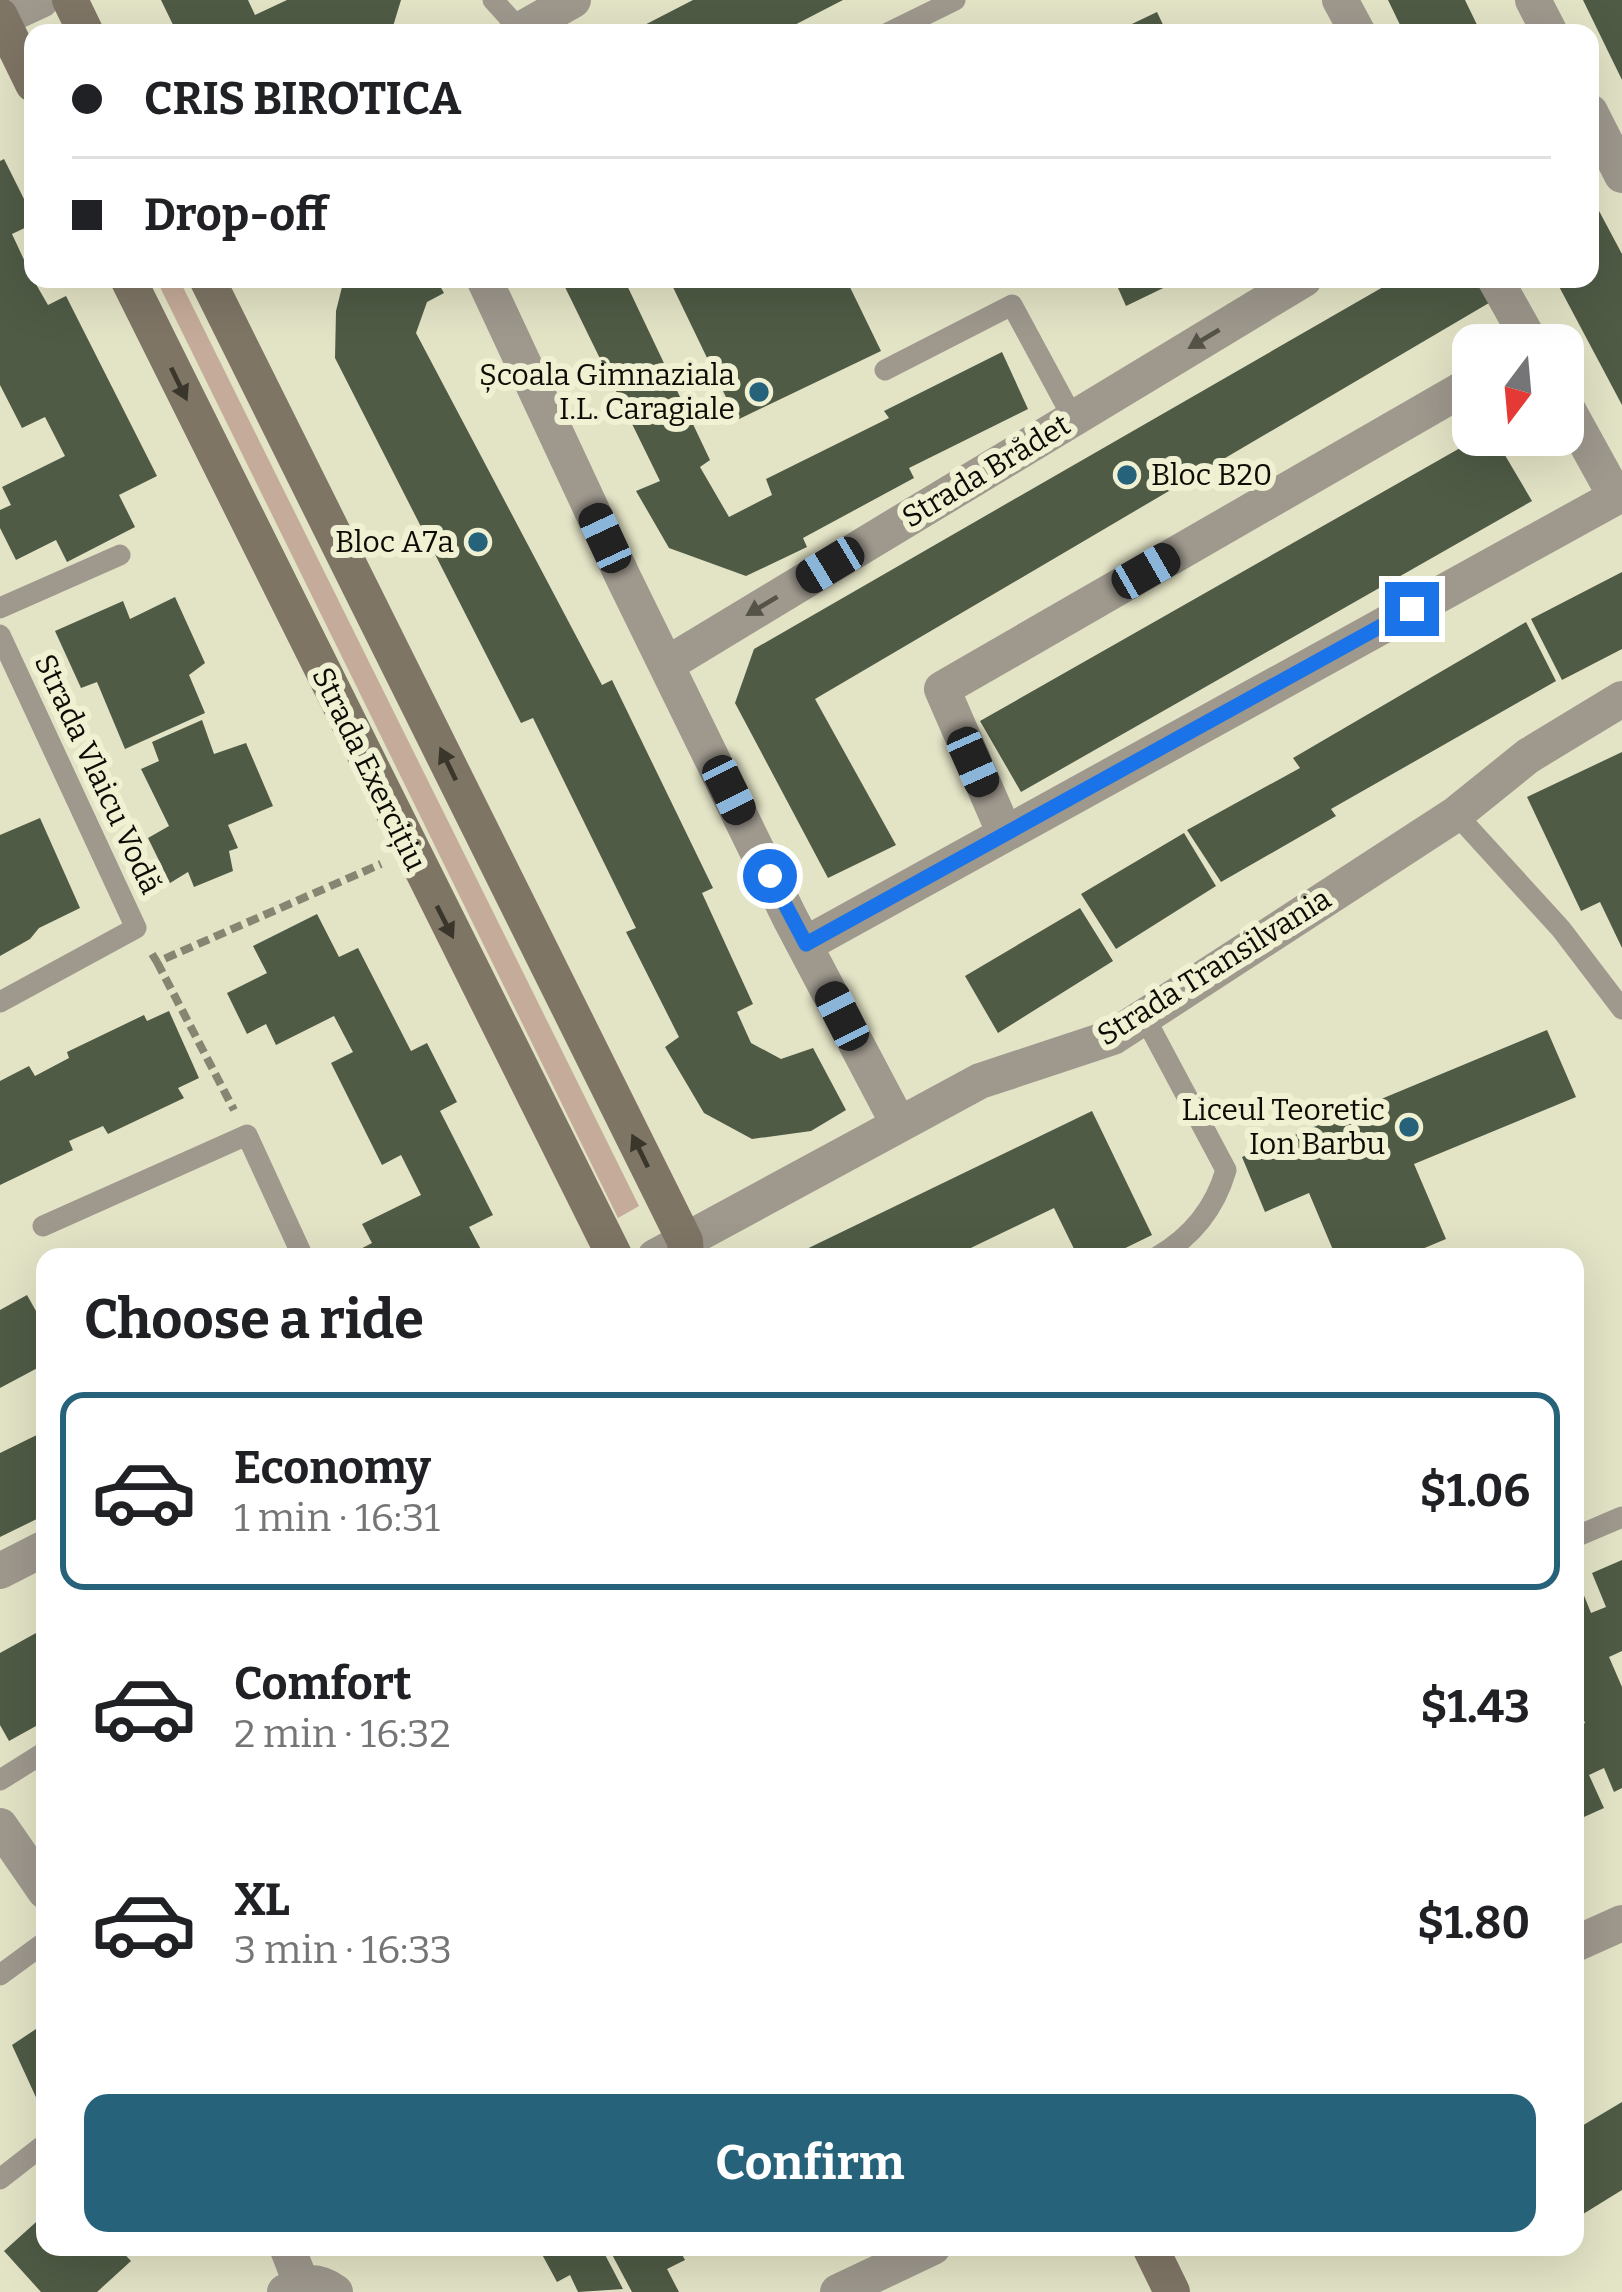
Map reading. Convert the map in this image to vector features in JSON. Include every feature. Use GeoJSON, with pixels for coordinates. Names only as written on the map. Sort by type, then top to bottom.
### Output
{"type":"FeatureCollection","features":[{"type":"Feature","properties":{"kind":"main road"},"geometry":{"type":"LineString","coordinates":[[0,18],[24,66]]}},
{"type":"Feature","properties":{"kind":"main road","name":"Strada Exercițiu"},"geometry":{"type":"LineString","coordinates":[[132,288],[610,1248]]}},
{"type":"Feature","properties":{"kind":"main road"},"geometry":{"type":"LineString","coordinates":[[211,288],[673,1248]]}},
{"type":"Feature","properties":{"kind":"main road"},"geometry":{"type":"LineString","coordinates":[[1154,2256],[1172,2292]]}},
{"type":"Feature","properties":{"kind":"street"},"geometry":{"type":"LineString","coordinates":[[0,18],[41,0]]}},
{"type":"Feature","properties":{"kind":"street"},"geometry":{"type":"LineString","coordinates":[[533,24],[573,0]]}},
{"type":"Feature","properties":{"kind":"street"},"geometry":{"type":"LineString","coordinates":[[1599,130],[1622,175]]}},
{"type":"Feature","properties":{"kind":"street"},"geometry":{"type":"LineString","coordinates":[[488,288],[623,577],[898,1123]]}},
{"type":"Feature","properties":{"kind":"street","name":"Strada Brădet"},"geometry":{"type":"LineString","coordinates":[[669,663],[1289,288]]}},
{"type":"Feature","properties":{"kind":"street"},"geometry":{"type":"LineString","coordinates":[[1500,288],[1520,324]]}},
{"type":"Feature","properties":{"kind":"street"},"geometry":{"type":"LineString","coordinates":[[1005,834],[942,689],[1452,395]]}},
{"type":"Feature","properties":{"kind":"street"},"geometry":{"type":"LineString","coordinates":[[806,944],[1616,497],[1584,439]]}},
{"type":"Feature","properties":{"kind":"street","name":"Strada Transilvania"},"geometry":{"type":"LineString","coordinates":[[682,1248],[980,1081],[1113,1037],[1456,814],[1528,756],[1622,699]]}},
{"type":"Feature","properties":{"kind":"street"},"geometry":{"type":"LineString","coordinates":[[0,1571],[36,1553]]}},
{"type":"Feature","properties":{"kind":"street"},"geometry":{"type":"LineString","coordinates":[[0,1826],[36,1878]]}},
{"type":"Feature","properties":{"kind":"street"},"geometry":{"type":"LineString","coordinates":[[1584,1940],[1622,1923]]}},
{"type":"Feature","properties":{"kind":"street"},"geometry":{"type":"LineString","coordinates":[[291,2256],[307,2289]]}},
{"type":"Feature","properties":{"kind":"street"},"geometry":{"type":"LineString","coordinates":[[838,2292],[914,2256]]}},
{"type":"Feature","properties":{"kind":"lane"},"geometry":{"type":"LineString","coordinates":[[493,0],[513,24]]}},
{"type":"Feature","properties":{"kind":"lane"},"geometry":{"type":"LineString","coordinates":[[906,24],[955,0]]}},
{"type":"Feature","properties":{"kind":"lane"},"geometry":{"type":"LineString","coordinates":[[885,370],[1012,305],[1073,418]]}},
{"type":"Feature","properties":{"kind":"lane"},"geometry":{"type":"LineString","coordinates":[[0,608],[120,555]]}},
{"type":"Feature","properties":{"kind":"lane","name":"Strada Vlaicu Vodă"},"geometry":{"type":"LineString","coordinates":[[0,634],[136,928],[0,1002]]}},
{"type":"Feature","properties":{"kind":"lane"},"geometry":{"type":"LineString","coordinates":[[1456,814],[1561,929],[1622,1009]]}},
{"type":"Feature","properties":{"kind":"lane"},"geometry":{"type":"LineString","coordinates":[[1145,1018],[1226,1170],[1219,1195],[1198,1224],[1168,1248]]}},
{"type":"Feature","properties":{"kind":"lane"},"geometry":{"type":"LineString","coordinates":[[43,1226],[247,1135],[299,1248]]}},
{"type":"Feature","properties":{"kind":"lane"},"geometry":{"type":"LineString","coordinates":[[1584,1533],[1622,1517]]}},
{"type":"Feature","properties":{"kind":"lane"},"geometry":{"type":"LineString","coordinates":[[0,1780],[36,1758]]}},
{"type":"Feature","properties":{"kind":"lane"},"geometry":{"type":"LineString","coordinates":[[0,1975],[36,1949]]}},
{"type":"Feature","properties":{"kind":"lane"},"geometry":{"type":"LineString","coordinates":[[0,2180],[36,2151]]}},
{"type":"Feature","properties":{"kind":"path"},"geometry":{"type":"LineString","coordinates":[[157,962],[410,851]]}},
{"type":"Feature","properties":{"kind":"path"},"geometry":{"type":"LineString","coordinates":[[136,928],[247,1135]]}},
{"type":"Feature","properties":{"kind":"shaded area"},"geometry":{"type":"Polygon","coordinates":[[[160,288],[183,288],[639,1206],[618,1218],[160,288]]]}},
{"type":"Feature","properties":{"kind":"building"},"geometry":{"type":"Polygon","coordinates":[[[161,0],[248,0],[255,15],[287,0],[401,0],[394,24],[173,24],[161,0]]]}},
{"type":"Feature","properties":{"kind":"building"},"geometry":{"type":"Polygon","coordinates":[[[693,0],[843,0],[796,24],[646,24],[693,0]]]}},
{"type":"Feature","properties":{"kind":"building"},"geometry":{"type":"Polygon","coordinates":[[[1388,0],[1465,0],[1477,24],[1400,24],[1388,0]]]}},
{"type":"Feature","properties":{"kind":"building"},"geometry":{"type":"Polygon","coordinates":[[[1583,0],[1622,0],[1622,80],[1599,24],[1583,0]]]}},
{"type":"Feature","properties":{"kind":"building"},"geometry":{"type":"Polygon","coordinates":[[[1157,12],[1163,24],[1132,24],[1157,12]]]}},
{"type":"Feature","properties":{"kind":"building"},"geometry":{"type":"Polygon","coordinates":[[[4,159],[24,199],[24,228],[12,234],[24,260],[24,288],[38,288],[48,305],[66,296],[157,476],[119,495],[135,527],[67,562],[56,540],[16,560],[0,528],[0,510],[11,505],[2,487],[65,456],[45,417],[22,428],[0,385],[0,161],[4,159]]]}},
{"type":"Feature","properties":{"kind":"building"},"geometry":{"type":"Polygon","coordinates":[[[1599,211],[1622,254],[1622,405],[1584,334],[1584,324],[1579,324],[1560,288],[1599,288],[1599,211]]]}},
{"type":"Feature","properties":{"kind":"building"},"geometry":{"type":"Polygon","coordinates":[[[342,288],[441,288],[444,293],[427,302],[416,333],[602,685],[612,680],[713,888],[702,893],[753,1004],[737,1012],[751,1043],[781,1059],[813,1048],[846,1110],[811,1131],[752,1139],[704,1113],[665,1047],[679,1037],[626,932],[636,928],[533,718],[521,723],[335,358],[342,288]]]}},
{"type":"Feature","properties":{"kind":"building"},"geometry":{"type":"Polygon","coordinates":[[[565,288],[628,288],[710,460],[700,467],[729,517],[772,495],[766,479],[889,418],[884,411],[1002,352],[1028,409],[909,468],[914,478],[803,538],[807,547],[746,576],[669,548],[636,491],[660,481],[565,288]]]}},
{"type":"Feature","properties":{"kind":"building","name":"Școala Gimnaziala I.L. Caragiale"},"geometry":{"type":"Polygon","coordinates":[[[673,288],[850,288],[881,351],[737,420],[673,288]]]}},
{"type":"Feature","properties":{"kind":"building"},"geometry":{"type":"Polygon","coordinates":[[[1118,288],[1163,288],[1126,306],[1118,288]]]}},
{"type":"Feature","properties":{"kind":"building","name":"Bloc B20"},"geometry":{"type":"Polygon","coordinates":[[[1381,288],[1487,288],[1494,300],[815,699],[896,845],[828,878],[735,703],[754,649],[1381,288]]]}},
{"type":"Feature","properties":{"kind":"building"},"geometry":{"type":"Polygon","coordinates":[[[1452,453],[1505,456],[1532,501],[1021,792],[980,721],[1452,453]]]}},
{"type":"Feature","properties":{"kind":"building"},"geometry":{"type":"Polygon","coordinates":[[[1622,572],[1622,649],[1562,680],[1531,619],[1622,572]]]}},
{"type":"Feature","properties":{"kind":"building"},"geometry":{"type":"Polygon","coordinates":[[[175,597],[205,663],[189,675],[205,713],[125,749],[97,682],[81,688],[55,631],[123,601],[130,619],[175,597]]]}},
{"type":"Feature","properties":{"kind":"building"},"geometry":{"type":"Polygon","coordinates":[[[1526,622],[1556,681],[1331,809],[1336,816],[1221,882],[1187,830],[1300,768],[1293,758],[1526,622]]]}},
{"type":"Feature","properties":{"kind":"building"},"geometry":{"type":"Polygon","coordinates":[[[202,720],[214,754],[246,743],[273,806],[228,825],[238,848],[229,851],[233,871],[194,887],[188,872],[170,883],[148,838],[169,826],[141,769],[159,761],[152,742],[202,720]]]}},
{"type":"Feature","properties":{"kind":"building"},"geometry":{"type":"Polygon","coordinates":[[[1622,752],[1622,948],[1600,902],[1581,911],[1527,797],[1622,752]]]}},
{"type":"Feature","properties":{"kind":"building"},"geometry":{"type":"Polygon","coordinates":[[[40,818],[80,908],[39,928],[30,939],[0,956],[0,835],[40,818]]]}},
{"type":"Feature","properties":{"kind":"building"},"geometry":{"type":"Polygon","coordinates":[[[1184,833],[1216,886],[1116,949],[1081,894],[1184,833]]]}},
{"type":"Feature","properties":{"kind":"building"},"geometry":{"type":"Polygon","coordinates":[[[1080,908],[1113,961],[998,1033],[965,976],[1080,908]]]}},
{"type":"Feature","properties":{"kind":"building"},"geometry":{"type":"Polygon","coordinates":[[[317,914],[339,957],[358,948],[411,1051],[427,1043],[457,1102],[440,1111],[493,1215],[469,1227],[480,1248],[362,1248],[372,1243],[362,1224],[421,1195],[401,1155],[382,1165],[331,1063],[353,1052],[334,1016],[276,1045],[266,1024],[247,1034],[227,993],[267,973],[253,946],[317,914]]]}},
{"type":"Feature","properties":{"kind":"building"},"geometry":{"type":"Polygon","coordinates":[[[169,1011],[199,1078],[178,1088],[184,1098],[108,1134],[103,1126],[69,1141],[73,1150],[0,1185],[0,1081],[29,1066],[35,1076],[69,1058],[67,1052],[144,1015],[147,1021],[169,1011]]]}},
{"type":"Feature","properties":{"kind":"building","name":"Liceul Teoretic Ion Barbu"},"geometry":{"type":"Polygon","coordinates":[[[1547,1030],[1576,1097],[1414,1164],[1446,1239],[1424,1248],[1332,1248],[1309,1193],[1265,1212],[1242,1157],[1547,1030]]]}},
{"type":"Feature","properties":{"kind":"building"},"geometry":{"type":"Polygon","coordinates":[[[1092,1111],[1152,1235],[1125,1248],[1074,1248],[1054,1208],[971,1248],[809,1248],[1092,1111]]]}},
{"type":"Feature","properties":{"kind":"building"},"geometry":{"type":"Polygon","coordinates":[[[27,1295],[36,1311],[36,1369],[0,1388],[0,1310],[27,1295]]]}},
{"type":"Feature","properties":{"kind":"building"},"geometry":{"type":"Polygon","coordinates":[[[36,1435],[36,1519],[0,1537],[0,1453],[36,1435]]]}},
{"type":"Feature","properties":{"kind":"building"},"geometry":{"type":"Polygon","coordinates":[[[1622,1560],[1622,1651],[1609,1657],[1622,1687],[1622,1788],[1614,1792],[1604,1768],[1589,1775],[1604,1808],[1584,1817],[1584,1596],[1591,1613],[1606,1607],[1592,1573],[1622,1560]]]}},
{"type":"Feature","properties":{"kind":"building"},"geometry":{"type":"Polygon","coordinates":[[[36,1633],[36,1726],[9,1741],[0,1725],[0,1653],[36,1633]]]}},
{"type":"Feature","properties":{"kind":"building"},"geometry":{"type":"Polygon","coordinates":[[[36,2029],[36,2097],[12,2045],[36,2029]]]}},
{"type":"Feature","properties":{"kind":"building"},"geometry":{"type":"Polygon","coordinates":[[[1622,2102],[1622,2190],[1584,2213],[1584,2125],[1622,2102]]]}},
{"type":"Feature","properties":{"kind":"building"},"geometry":{"type":"Polygon","coordinates":[[[36,2222],[36,2256],[126,2256],[131,2261],[97,2292],[41,2292],[4,2251],[36,2222]]]}},
{"type":"Feature","properties":{"kind":"building"},"geometry":{"type":"Polygon","coordinates":[[[543,2256],[606,2256],[623,2289],[578,2292],[570,2275],[557,2282],[543,2256]]]}},
{"type":"Feature","properties":{"kind":"building"},"geometry":{"type":"Polygon","coordinates":[[[613,2256],[683,2256],[685,2260],[667,2269],[679,2292],[632,2292],[613,2256]]]}},
{"type":"Feature","properties":{"kind":"place","name":"Școala Gimnaziala I.L. Caragiale"},"geometry":{"type":"Point","coordinates":[759,392]}},
{"type":"Feature","properties":{"kind":"place","name":"Bloc B20"},"geometry":{"type":"Point","coordinates":[1127,475]}},
{"type":"Feature","properties":{"kind":"place","name":"Bloc A7a"},"geometry":{"type":"Point","coordinates":[478,542]}},
{"type":"Feature","properties":{"kind":"place","name":"Liceul Teoretic Ion Barbu"},"geometry":{"type":"Point","coordinates":[1409,1127]}},
{"type":"Feature","properties":{"kind":"route"},"geometry":{"type":"LineString","coordinates":[[770,876],[806,944],[1412,609]]}}]}
